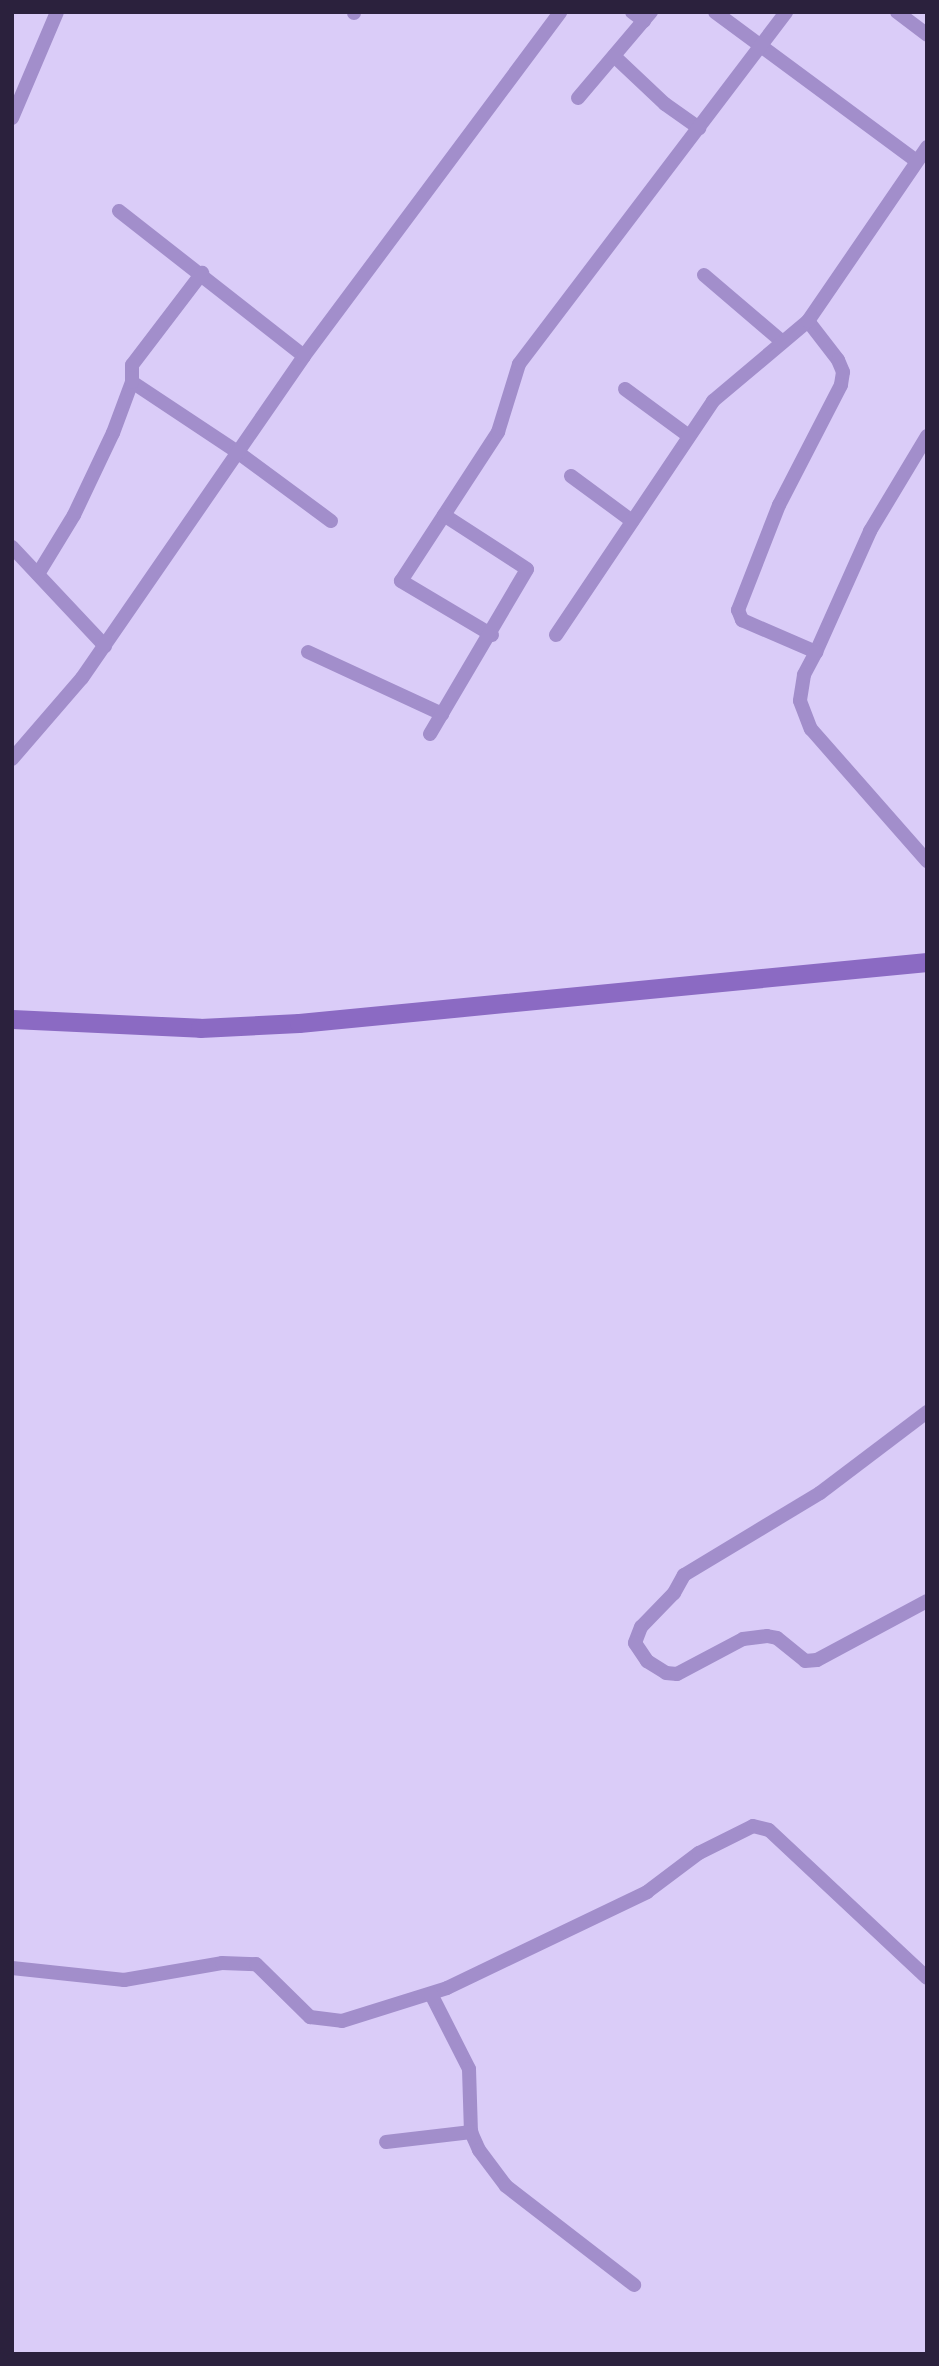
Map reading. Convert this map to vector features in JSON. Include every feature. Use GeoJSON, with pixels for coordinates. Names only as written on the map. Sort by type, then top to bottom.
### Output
{"type":"FeatureCollection","features":[{"type":"Feature","properties":{"kind":"main road"},"geometry":{"type":"LineString","coordinates":[[12,1019],[188,1028],[299,1023],[927,962]]}},
{"type":"Feature","properties":{"kind":"street"},"geometry":{"type":"LineString","coordinates":[[12,118],[57,12]]}},
{"type":"Feature","properties":{"kind":"street"},"geometry":{"type":"LineString","coordinates":[[12,759],[105,646],[236,451],[304,356],[559,12]]}},
{"type":"Feature","properties":{"kind":"street"},"geometry":{"type":"LineString","coordinates":[[715,12],[761,50],[916,161]]}},
{"type":"Feature","properties":{"kind":"street"},"geometry":{"type":"LineString","coordinates":[[492,635],[401,581],[498,432],[519,364],[761,50],[786,12]]}},
{"type":"Feature","properties":{"kind":"street"},"geometry":{"type":"LineString","coordinates":[[897,12],[927,35]]}},
{"type":"Feature","properties":{"kind":"street"},"geometry":{"type":"LineString","coordinates":[[578,99],[614,56],[642,15]]}},
{"type":"Feature","properties":{"kind":"street"},"geometry":{"type":"LineString","coordinates":[[614,56],[665,104],[699,128]]}},
{"type":"Feature","properties":{"kind":"street"},"geometry":{"type":"LineString","coordinates":[[556,635],[713,401],[780,340],[808,321],[927,147]]}},
{"type":"Feature","properties":{"kind":"street"},"geometry":{"type":"LineString","coordinates":[[119,211],[202,273],[304,356]]}},
{"type":"Feature","properties":{"kind":"street"},"geometry":{"type":"LineString","coordinates":[[38,574],[74,515],[132,382],[132,365],[202,273]]}},
{"type":"Feature","properties":{"kind":"street"},"geometry":{"type":"LineString","coordinates":[[704,275],[780,340]]}},
{"type":"Feature","properties":{"kind":"street"},"geometry":{"type":"LineString","coordinates":[[808,321],[838,360],[843,372],[841,385],[779,505],[738,610],[742,620],[752,626],[816,652]]}},
{"type":"Feature","properties":{"kind":"street"},"geometry":{"type":"LineString","coordinates":[[132,382],[236,451],[331,521]]}},
{"type":"Feature","properties":{"kind":"street"},"geometry":{"type":"LineString","coordinates":[[625,389],[688,436]]}},
{"type":"Feature","properties":{"kind":"street"},"geometry":{"type":"LineString","coordinates":[[927,436],[870,531],[804,674],[800,701],[811,729],[927,861]]}},
{"type":"Feature","properties":{"kind":"street"},"geometry":{"type":"LineString","coordinates":[[571,476],[632,521]]}},
{"type":"Feature","properties":{"kind":"street"},"geometry":{"type":"LineString","coordinates":[[430,734],[492,635],[527,569],[444,515]]}},
{"type":"Feature","properties":{"kind":"street"},"geometry":{"type":"LineString","coordinates":[[12,547],[105,646]]}},
{"type":"Feature","properties":{"kind":"street"},"geometry":{"type":"LineString","coordinates":[[308,652],[442,714]]}},
{"type":"Feature","properties":{"kind":"street"},"geometry":{"type":"LineString","coordinates":[[927,1412],[820,1493],[684,1575],[674,1593],[641,1627],[635,1643],[647,1661],[666,1673],[677,1674],[743,1639],[767,1636],[777,1638],[805,1661],[817,1660],[927,1601]]}},
{"type":"Feature","properties":{"kind":"street"},"geometry":{"type":"LineString","coordinates":[[12,1968],[124,1980],[222,1963],[256,1964],[300,2008],[321,2021],[342,2021],[431,1994],[647,1892],[699,1853],[753,1826],[769,1830],[927,1978]]}},
{"type":"Feature","properties":{"kind":"street"},"geometry":{"type":"LineString","coordinates":[[431,1994],[469,2069],[471,2132],[479,2150],[506,2186],[634,2285]]}},
{"type":"Feature","properties":{"kind":"street"},"geometry":{"type":"LineString","coordinates":[[386,2142],[471,2132]]}}]}
